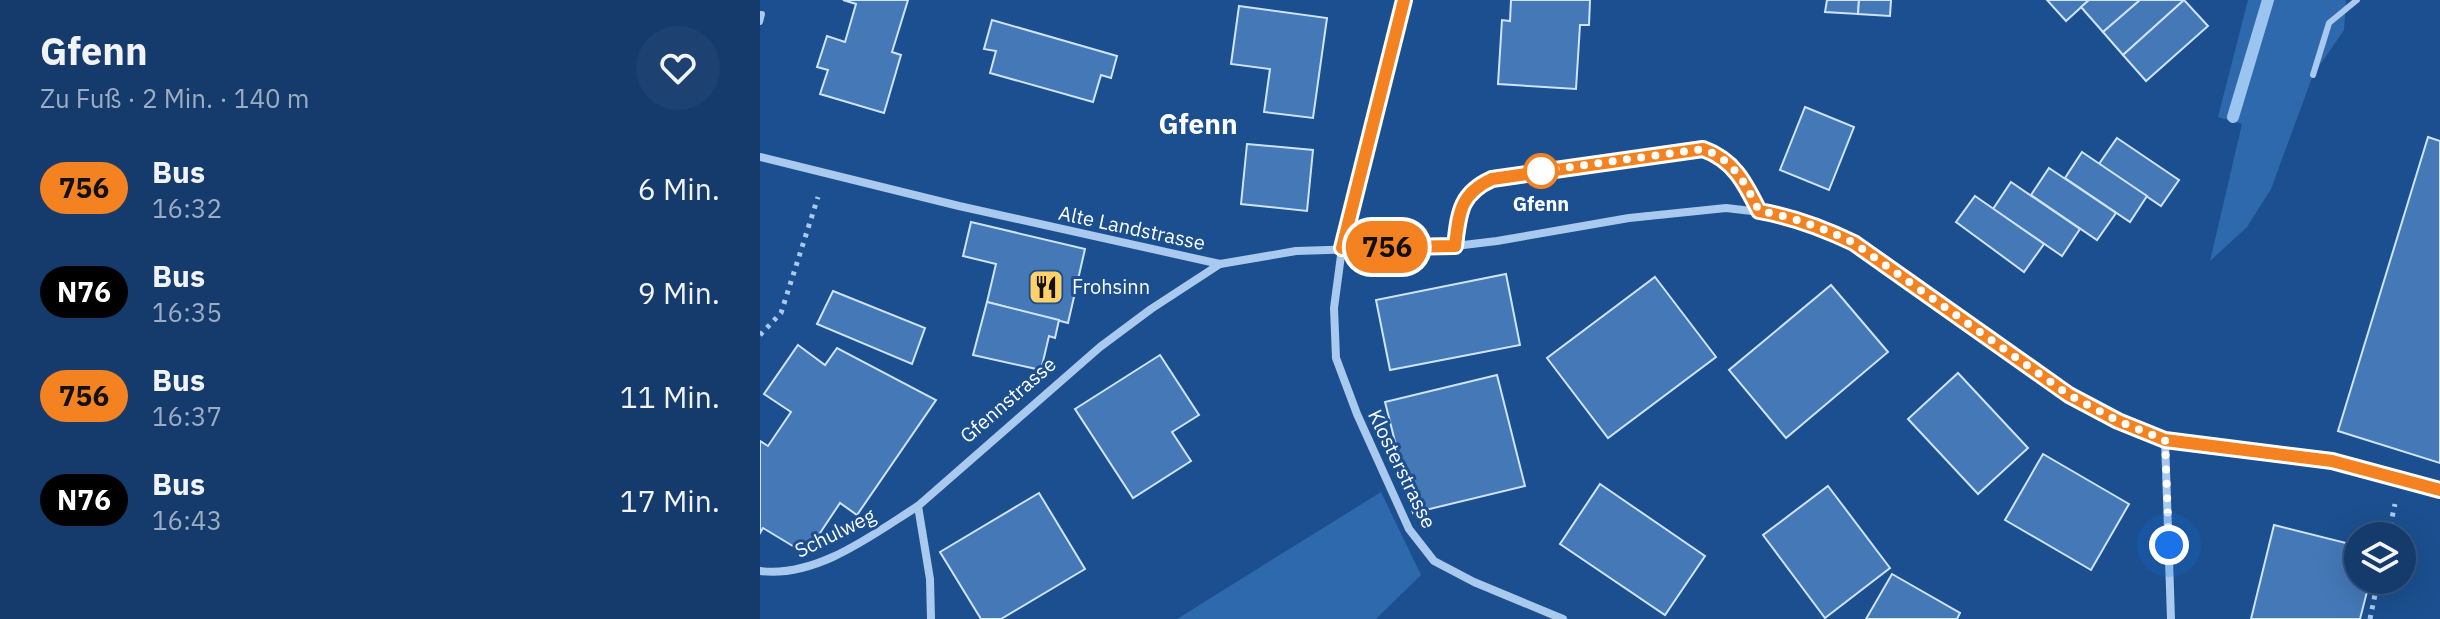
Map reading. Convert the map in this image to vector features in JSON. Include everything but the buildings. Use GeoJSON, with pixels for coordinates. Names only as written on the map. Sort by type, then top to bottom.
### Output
{"type":"FeatureCollection","features":[{"type":"Feature","properties":{"kind":"street"},"geometry":{"type":"LineString","coordinates":[[1342,248],[1404,0]]}},
{"type":"Feature","properties":{"kind":"street","name":"Alte Landstrasse"},"geometry":{"type":"LineString","coordinates":[[760,157],[959,206],[1220,264],[1296,251],[1455,246],[1689,210],[1726,208],[1759,211],[1808,222],[1854,243],[2069,395],[2118,421],[2165,440],[2332,461],[2440,490]]}},
{"type":"Feature","properties":{"kind":"street","name":"Klosterstrasse"},"geometry":{"type":"LineString","coordinates":[[1342,248],[1334,308],[1336,358],[1357,414],[1409,529],[1434,561],[1474,582],[1563,619]]}},
{"type":"Feature","properties":{"kind":"street","name":"Gfennstrasse"},"geometry":{"type":"LineString","coordinates":[[918,506],[1100,347],[1220,264]]}},
{"type":"Feature","properties":{"kind":"street"},"geometry":{"type":"LineString","coordinates":[[2165,440],[2171,619]]}},
{"type":"Feature","properties":{"kind":"street"},"geometry":{"type":"LineString","coordinates":[[918,506],[930,579],[931,619]]}},
{"type":"Feature","properties":{"kind":"street","name":"Schulweg"},"geometry":{"type":"LineString","coordinates":[[760,571],[796,571],[842,552],[918,506]]}},
{"type":"Feature","properties":{"kind":"lane"},"geometry":{"type":"LineString","coordinates":[[2313,75],[2329,23],[2357,0]]}},
{"type":"Feature","properties":{"kind":"lane"},"geometry":{"type":"LineString","coordinates":[[760,14],[760,22]]}},
{"type":"Feature","properties":{"kind":"lane"},"geometry":{"type":"LineString","coordinates":[[1455,246],[1463,203],[1470,192],[1492,179],[1703,149],[1717,154],[1743,177],[1759,211]]}},
{"type":"Feature","properties":{"kind":"path"},"geometry":{"type":"LineString","coordinates":[[760,335],[781,313],[825,173]]}},
{"type":"Feature","properties":{"kind":"path"},"geometry":{"type":"LineString","coordinates":[[2391,522],[2401,479]]}},
{"type":"Feature","properties":{"kind":"path"},"geometry":{"type":"LineString","coordinates":[[2370,619],[2375,594]]}},
{"type":"Feature","properties":{"kind":"shaded area"},"geometry":{"type":"Polygon","coordinates":[[[2248,0],[2346,0],[2344,30],[2313,75],[2271,189],[2247,227],[2210,261],[2242,124],[2218,117],[2248,0]]]}},
{"type":"Feature","properties":{"kind":"shaded area"},"geometry":{"type":"Polygon","coordinates":[[[1381,492],[1421,575],[1376,619],[1177,619],[1381,492]]]}},
{"type":"Feature","properties":{"kind":"waterway"},"geometry":{"type":"LineString","coordinates":[[2233,117],[2268,0]]}},
{"type":"Feature","properties":{"kind":"bus line","name":"756"},"geometry":{"type":"LineString","coordinates":[[1404,0],[1342,248],[1455,246],[1463,203],[1470,192],[1492,179],[1703,149],[1717,154],[1743,177],[1759,211],[1787,215],[1854,243],[2069,395],[2118,421],[2165,440],[2332,461],[2440,490]]}},
{"type":"Feature","properties":{"kind":"place","name":"Gfenn"},"geometry":{"type":"Point","coordinates":[1541,171]}},
{"type":"Feature","properties":{"kind":"place","name":"Frohsinn"},"geometry":{"type":"Point","coordinates":[1046,287]}},
{"type":"Feature","properties":{"kind":"district","name":"Gfenn"},"geometry":{"type":"Point","coordinates":[1198,124]}},
{"type":"Feature","properties":{"kind":"route"},"geometry":{"type":"LineString","coordinates":[[1541,171],[1534,172],[1703,149],[1717,154],[1743,177],[1759,211],[1787,215],[1854,243],[2069,395],[2118,421],[2165,440],[2169,545]]}}]}
